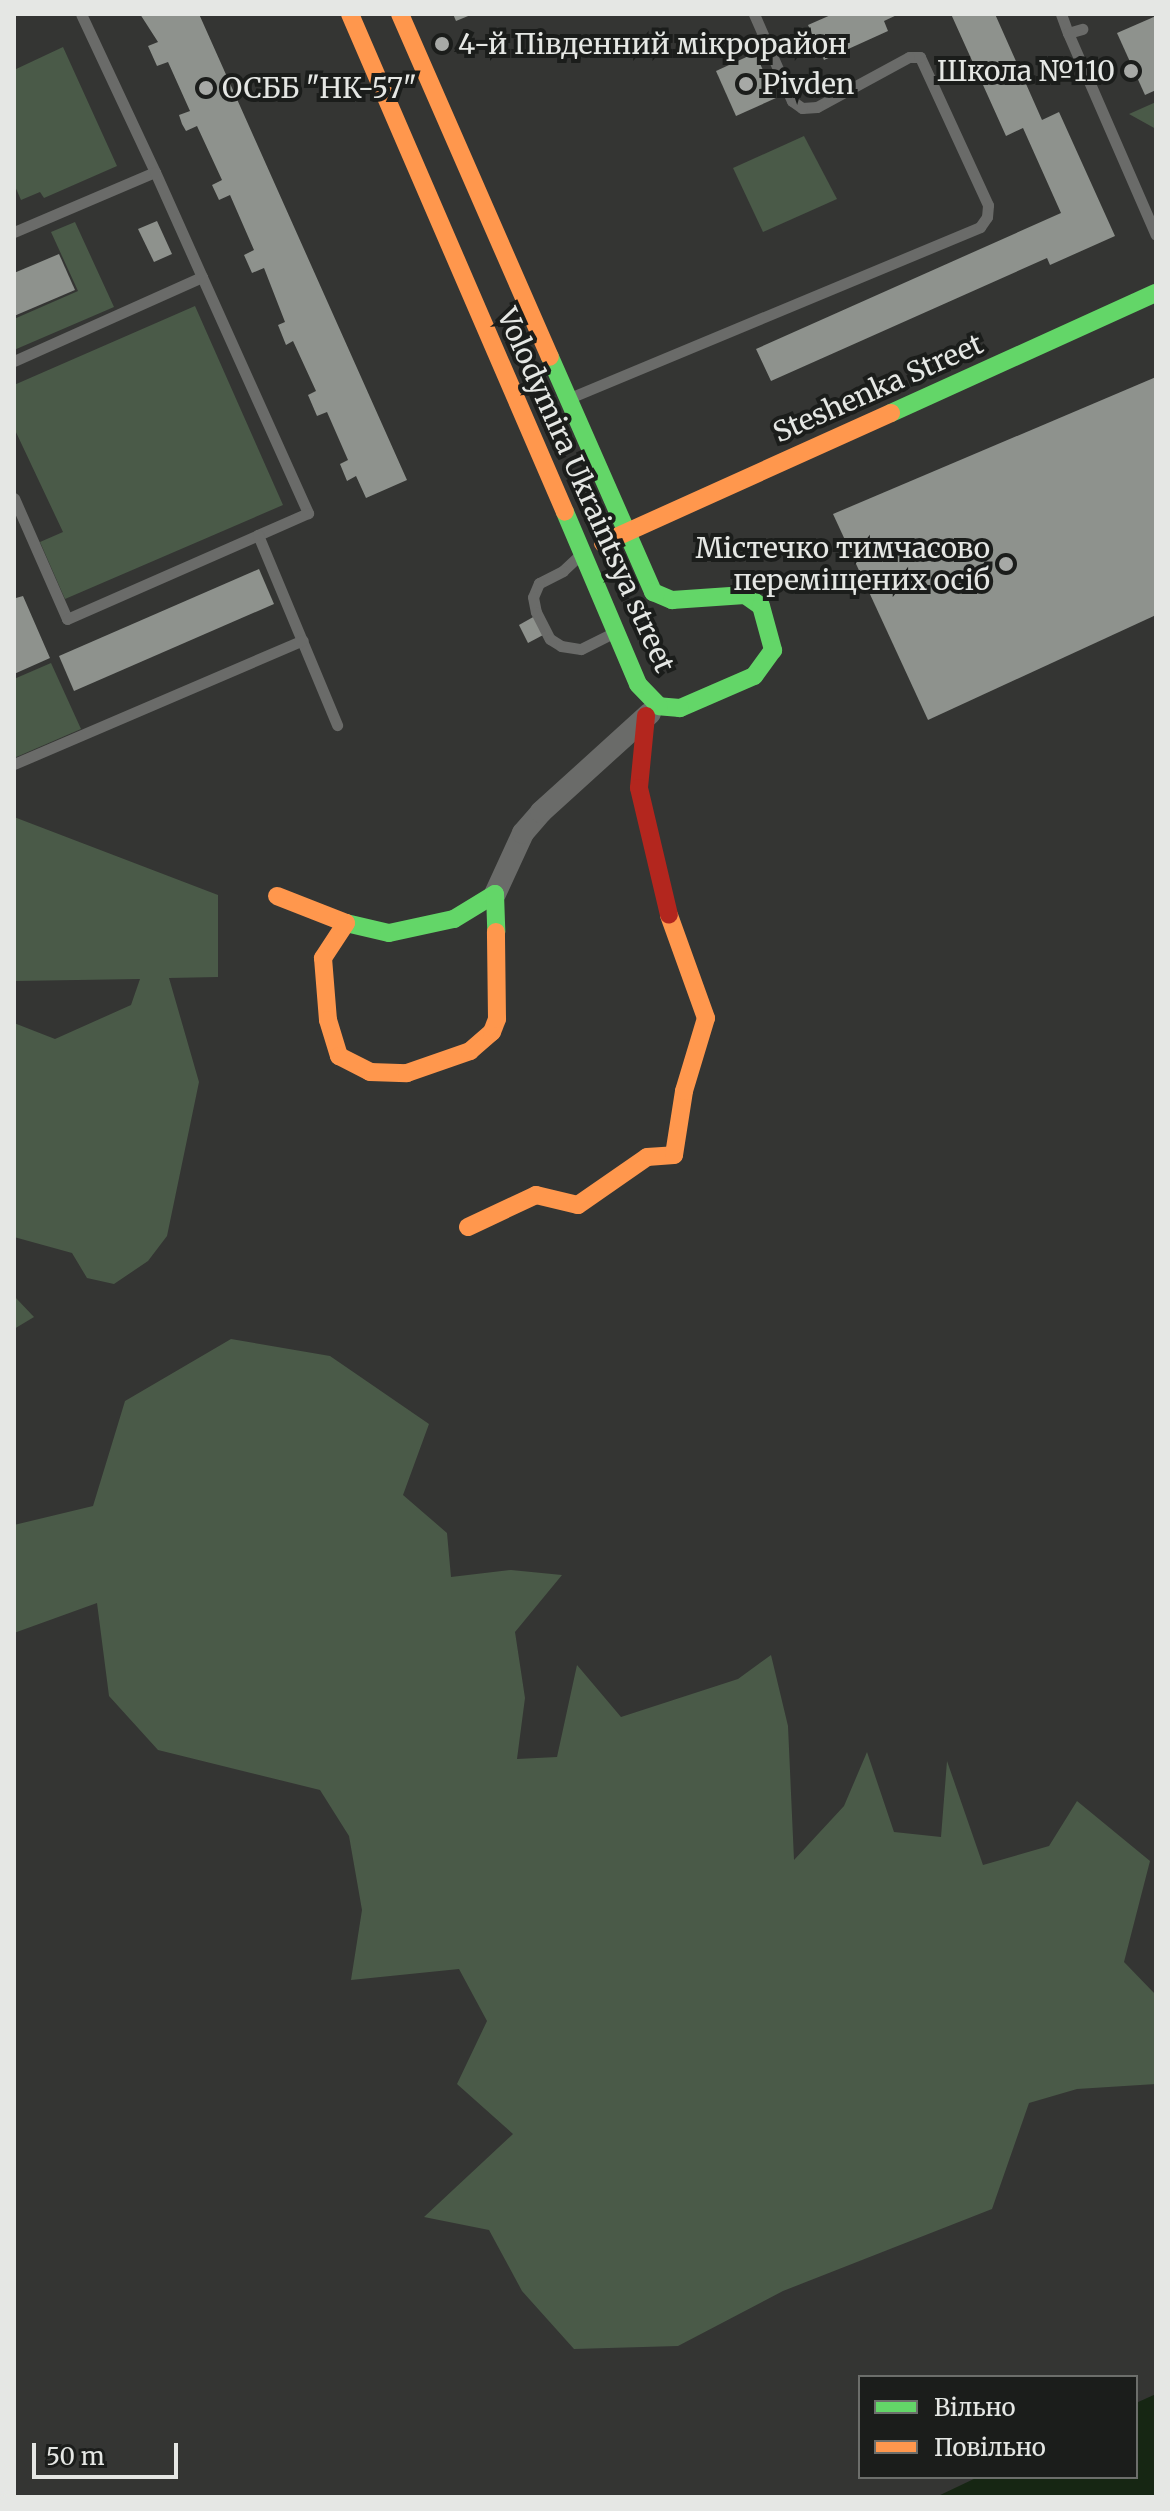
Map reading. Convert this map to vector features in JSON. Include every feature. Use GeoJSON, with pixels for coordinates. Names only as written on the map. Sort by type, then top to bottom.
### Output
{"type":"FeatureCollection","features":[{"type":"Feature","properties":{"kind":"street","name":"Volodymira Ukraintsya street"},"geometry":{"type":"LineString","coordinates":[[350,14],[544,409],[623,534],[653,592],[672,600],[745,595],[761,606],[770,626],[773,650],[754,676],[680,708],[653,711],[638,684],[619,630],[582,553],[544,409],[400,14]]}},
{"type":"Feature","properties":{"kind":"street","name":"Steshenka Street"},"geometry":{"type":"LineString","coordinates":[[582,553],[1156,293]]}},
{"type":"Feature","properties":{"kind":"street"},"geometry":{"type":"LineString","coordinates":[[346,923],[323,958],[328,1020],[339,1056],[370,1072],[407,1073],[470,1051],[492,1032],[497,1019],[495,894],[523,833],[541,812],[653,711]]}},
{"type":"Feature","properties":{"kind":"street"},"geometry":{"type":"LineString","coordinates":[[468,1227],[536,1195],[578,1205],[647,1157],[674,1155],[684,1091],[706,1018],[680,956],[644,819],[639,788],[653,711]]}},
{"type":"Feature","properties":{"kind":"street"},"geometry":{"type":"LineString","coordinates":[[277,896],[346,923],[389,933],[454,919],[495,894]]}},
{"type":"Feature","properties":{"kind":"lane"},"geometry":{"type":"LineString","coordinates":[[14,498],[67,619],[308,513],[81,14]]}},
{"type":"Feature","properties":{"kind":"lane"},"geometry":{"type":"LineString","coordinates":[[544,409],[980,227],[987,217],[988,205],[920,57],[909,57],[817,107],[802,108],[792,101],[754,14]]}},
{"type":"Feature","properties":{"kind":"lane"},"geometry":{"type":"LineString","coordinates":[[1061,14],[1156,235]]}},
{"type":"Feature","properties":{"kind":"lane"},"geometry":{"type":"LineString","coordinates":[[1068,33],[1082,29]]}},
{"type":"Feature","properties":{"kind":"lane"},"geometry":{"type":"LineString","coordinates":[[14,232],[155,172]]}},
{"type":"Feature","properties":{"kind":"lane"},"geometry":{"type":"LineString","coordinates":[[14,361],[202,277]]}},
{"type":"Feature","properties":{"kind":"lane"},"geometry":{"type":"LineString","coordinates":[[258,535],[337,725]]}},
{"type":"Feature","properties":{"kind":"lane"},"geometry":{"type":"LineString","coordinates":[[582,553],[563,571],[539,583],[533,597],[536,612],[550,639],[561,646],[581,649],[619,630]]}},
{"type":"Feature","properties":{"kind":"lane"},"geometry":{"type":"LineString","coordinates":[[14,764],[303,640]]}},
{"type":"Feature","properties":{"kind":"shaded area"},"geometry":{"type":"Polygon","coordinates":[[[63,47],[117,166],[44,198],[40,192],[21,200],[14,184],[14,70],[63,47]]]}},
{"type":"Feature","properties":{"kind":"shaded area"},"geometry":{"type":"Polygon","coordinates":[[[1156,102],[1156,129],[1129,114],[1156,102]]]}},
{"type":"Feature","properties":{"kind":"shaded area"},"geometry":{"type":"Polygon","coordinates":[[[804,136],[837,199],[763,232],[733,168],[804,136]]]}},
{"type":"Feature","properties":{"kind":"shaded area"},"geometry":{"type":"Polygon","coordinates":[[[75,222],[114,307],[14,350],[14,319],[78,291],[51,232],[75,222]]]}},
{"type":"Feature","properties":{"kind":"shaded area"},"geometry":{"type":"Polygon","coordinates":[[[195,306],[283,505],[65,599],[40,542],[63,532],[14,428],[14,385],[195,306]]]}},
{"type":"Feature","properties":{"kind":"shaded area"},"geometry":{"type":"Polygon","coordinates":[[[51,663],[81,729],[14,758],[14,679],[51,663]]]}},
{"type":"Feature","properties":{"kind":"shaded area"},"geometry":{"type":"Polygon","coordinates":[[[14,817],[218,895],[218,977],[169,978],[199,1082],[167,1236],[148,1261],[114,1284],[87,1278],[72,1253],[14,1237],[14,1023],[55,1039],[131,1005],[140,979],[14,981],[14,817]]]}},
{"type":"Feature","properties":{"kind":"shaded area"},"geometry":{"type":"Polygon","coordinates":[[[14,1296],[34,1317],[14,1329],[14,1296]]]}},
{"type":"Feature","properties":{"kind":"shaded area"},"geometry":{"type":"Polygon","coordinates":[[[231,1339],[330,1356],[429,1424],[403,1495],[447,1533],[451,1577],[511,1570],[562,1575],[515,1632],[525,1698],[517,1759],[557,1757],[577,1665],[621,1717],[738,1679],[771,1655],[788,1726],[794,1860],[844,1806],[867,1752],[894,1832],[941,1837],[947,1761],[983,1865],[1049,1846],[1077,1801],[1150,1861],[1124,1962],[1156,1995],[1156,2084],[1077,2089],[1029,2103],[992,2209],[783,2291],[678,2346],[574,2349],[522,2291],[489,2230],[424,2217],[513,2134],[457,2084],[487,2021],[459,1969],[351,1980],[362,1910],[349,1836],[320,1790],[158,1750],[109,1696],[97,1603],[14,1633],[14,1525],[93,1506],[125,1401],[231,1339]]]}},
{"type":"Feature","properties":{"kind":"shaded area"},"geometry":{"type":"Polygon","coordinates":[[[1156,2394],[1156,2497],[936,2497],[974,2479],[1138,2479],[1138,2402],[1156,2394]]]}},
{"type":"Feature","properties":{"kind":"building"},"geometry":{"type":"Polygon","coordinates":[[[140,14],[199,14],[407,480],[366,498],[356,476],[347,481],[340,464],[348,460],[327,412],[317,416],[308,395],[316,391],[293,341],[286,345],[278,325],[285,322],[264,268],[252,273],[244,255],[254,250],[230,195],[219,200],[212,185],[222,180],[197,126],[186,131],[182,124],[179,115],[190,111],[168,62],[157,66],[148,46],[158,42],[140,14]]]}},
{"type":"Feature","properties":{"kind":"building"},"geometry":{"type":"Polygon","coordinates":[[[453,14],[473,14],[456,21],[453,14]]]}},
{"type":"Feature","properties":{"kind":"building"},"geometry":{"type":"Polygon","coordinates":[[[833,14],[899,14],[884,21],[888,31],[824,60],[808,25],[833,14]]]}},
{"type":"Feature","properties":{"kind":"building"},"geometry":{"type":"Polygon","coordinates":[[[951,14],[995,14],[1042,120],[1059,112],[1115,236],[1050,265],[1047,258],[771,381],[756,349],[1061,213],[1023,128],[1006,136],[951,14]]]}},
{"type":"Feature","properties":{"kind":"building"},"geometry":{"type":"Polygon","coordinates":[[[1156,16],[1156,90],[1145,95],[1117,33],[1156,16]]]}},
{"type":"Feature","properties":{"kind":"building","name":"Pivden"},"geometry":{"type":"Polygon","coordinates":[[[755,53],[776,98],[736,116],[716,71],[755,53]]]}},
{"type":"Feature","properties":{"kind":"building"},"geometry":{"type":"Polygon","coordinates":[[[157,221],[172,254],[154,262],[138,229],[157,221]]]}},
{"type":"Feature","properties":{"kind":"building"},"geometry":{"type":"Polygon","coordinates":[[[59,254],[75,290],[14,316],[14,273],[59,254]]]}},
{"type":"Feature","properties":{"kind":"building","name":"Містечко тимчасово переміщених осіб"},"geometry":{"type":"Polygon","coordinates":[[[1156,377],[1156,615],[928,720],[833,514],[1156,377]]]}},
{"type":"Feature","properties":{"kind":"building"},"geometry":{"type":"Polygon","coordinates":[[[259,569],[274,604],[74,691],[59,656],[259,569]]]}},
{"type":"Feature","properties":{"kind":"building"},"geometry":{"type":"Polygon","coordinates":[[[14,593],[16,598],[23,596],[50,658],[14,674],[14,593]]]}},
{"type":"Feature","properties":{"kind":"building"},"geometry":{"type":"Polygon","coordinates":[[[535,616],[545,634],[528,643],[519,625],[535,616]]]}},
{"type":"Feature","properties":{"kind":"traffic: fast"},"geometry":{"type":"LineString","coordinates":[[891,413],[1156,293]]}},
{"type":"Feature","properties":{"kind":"traffic: fast"},"geometry":{"type":"LineString","coordinates":[[550,357],[653,592],[672,600],[745,595],[761,606],[773,650],[754,676],[680,708],[659,706],[638,684],[565,512]]}},
{"type":"Feature","properties":{"kind":"traffic: fast"},"geometry":{"type":"LineString","coordinates":[[346,923],[389,933],[454,919],[495,894],[496,932]]}},
{"type":"Feature","properties":{"kind":"traffic: slow"},"geometry":{"type":"LineString","coordinates":[[350,14],[565,512]]}},
{"type":"Feature","properties":{"kind":"traffic: slow"},"geometry":{"type":"LineString","coordinates":[[400,14],[550,357]]}},
{"type":"Feature","properties":{"kind":"traffic: slow"},"geometry":{"type":"LineString","coordinates":[[603,543],[891,413]]}},
{"type":"Feature","properties":{"kind":"traffic: slow"},"geometry":{"type":"LineString","coordinates":[[277,896],[346,923],[323,958],[328,1020],[339,1056],[370,1072],[407,1073],[470,1051],[492,1032],[497,1019],[496,932]]}},
{"type":"Feature","properties":{"kind":"traffic: slow"},"geometry":{"type":"LineString","coordinates":[[468,1227],[536,1195],[578,1205],[647,1157],[674,1155],[684,1091],[706,1018],[669,915]]}},
{"type":"Feature","properties":{"kind":"traffic: jam"},"geometry":{"type":"LineString","coordinates":[[646,716],[639,788],[669,915]]}},
{"type":"Feature","properties":{"kind":"place","name":"4-й Південний мікрорайон"},"geometry":{"type":"Point","coordinates":[442,44]}},
{"type":"Feature","properties":{"kind":"place","name":"Школа №110"},"geometry":{"type":"Point","coordinates":[1131,71]}},
{"type":"Feature","properties":{"kind":"place","name":"Pivden"},"geometry":{"type":"Point","coordinates":[746,84]}},
{"type":"Feature","properties":{"kind":"place","name":"ОСББ \"НК-57\""},"geometry":{"type":"Point","coordinates":[206,88]}},
{"type":"Feature","properties":{"kind":"place","name":"Містечко тимчасово переміщених осіб"},"geometry":{"type":"Point","coordinates":[1006,564]}}]}
